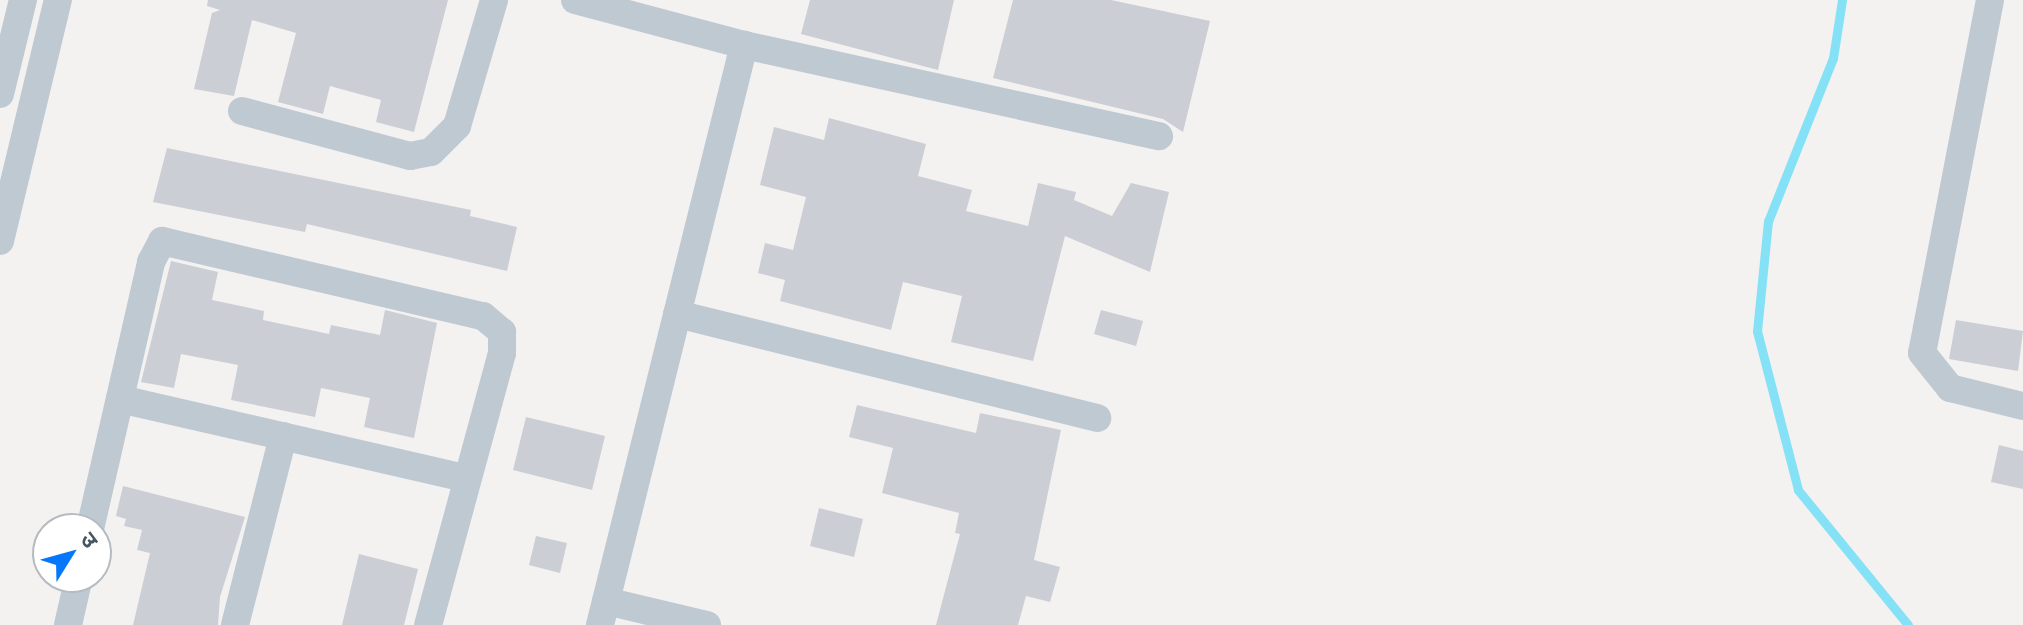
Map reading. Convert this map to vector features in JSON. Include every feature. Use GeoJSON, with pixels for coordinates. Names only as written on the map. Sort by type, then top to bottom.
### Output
{"type":"FeatureCollection","features":[{"type":"Feature","properties":{"kind":"street"},"geometry":{"type":"LineString","coordinates":[[0,94],[23,0]]}},
{"type":"Feature","properties":{"kind":"street"},"geometry":{"type":"LineString","coordinates":[[0,241],[58,0]]}},
{"type":"Feature","properties":{"kind":"street"},"geometry":{"type":"LineString","coordinates":[[242,111],[410,156],[431,152],[457,126],[494,0]]}},
{"type":"Feature","properties":{"kind":"street"},"geometry":{"type":"LineString","coordinates":[[575,0],[744,45],[1159,136]]}},
{"type":"Feature","properties":{"kind":"street"},"geometry":{"type":"LineString","coordinates":[[1990,0],[1922,353],[1950,388],[2023,406]]}},
{"type":"Feature","properties":{"kind":"street"},"geometry":{"type":"LineString","coordinates":[[707,625],[603,613],[744,45]]}},
{"type":"Feature","properties":{"kind":"street"},"geometry":{"type":"LineString","coordinates":[[94,513],[155,248],[176,243],[483,316],[502,332],[502,353],[464,478],[428,625]]}},
{"type":"Feature","properties":{"kind":"street"},"geometry":{"type":"LineString","coordinates":[[677,314],[1097,418]]}},
{"type":"Feature","properties":{"kind":"street"},"geometry":{"type":"LineString","coordinates":[[120,399],[464,478]]}},
{"type":"Feature","properties":{"kind":"street"},"geometry":{"type":"LineString","coordinates":[[235,625],[283,436]]}},
{"type":"Feature","properties":{"kind":"street"},"geometry":{"type":"LineString","coordinates":[[68,625],[75,593]]}},
{"type":"Feature","properties":{"kind":"building"},"geometry":{"type":"Polygon","coordinates":[[[208,0],[448,0],[414,132],[376,122],[381,100],[330,86],[323,114],[278,102],[296,33],[252,20],[234,96],[194,89],[212,13],[220,10],[207,6],[208,0]]]}},
{"type":"Feature","properties":{"kind":"building"},"geometry":{"type":"Polygon","coordinates":[[[810,0],[954,0],[938,70],[801,34],[810,0]]]}},
{"type":"Feature","properties":{"kind":"building"},"geometry":{"type":"Polygon","coordinates":[[[1013,0],[1111,0],[1210,21],[1183,132],[1163,119],[993,78],[1013,0]]]}},
{"type":"Feature","properties":{"kind":"building"},"geometry":{"type":"Polygon","coordinates":[[[829,118],[926,144],[918,176],[972,190],[966,211],[1028,226],[1038,183],[1076,192],[1074,200],[1112,216],[1131,183],[1169,192],[1150,272],[1065,236],[1033,361],[951,342],[962,296],[903,282],[891,330],[780,301],[785,280],[758,273],[765,243],[793,250],[806,197],[760,185],[774,127],[824,140],[829,118]]]}},
{"type":"Feature","properties":{"kind":"building"},"geometry":{"type":"Polygon","coordinates":[[[167,148],[471,210],[470,216],[517,227],[507,271],[307,224],[305,232],[153,202],[167,148]]]}},
{"type":"Feature","properties":{"kind":"building"},"geometry":{"type":"Polygon","coordinates":[[[171,261],[218,272],[212,300],[264,311],[263,320],[329,334],[331,325],[380,335],[385,310],[437,323],[414,438],[364,427],[370,398],[321,388],[315,417],[231,400],[238,365],[181,354],[174,388],[141,382],[171,261]]]}},
{"type":"Feature","properties":{"kind":"building"},"geometry":{"type":"Polygon","coordinates":[[[1101,310],[1143,321],[1136,346],[1094,334],[1101,310]]]}},
{"type":"Feature","properties":{"kind":"building"},"geometry":{"type":"Polygon","coordinates":[[[1956,320],[2023,331],[2018,371],[1949,359],[1956,320]]]}},
{"type":"Feature","properties":{"kind":"building"},"geometry":{"type":"Polygon","coordinates":[[[857,405],[976,433],[980,413],[1061,430],[1034,560],[1060,567],[1050,602],[1026,596],[1018,625],[936,625],[960,534],[955,533],[959,513],[882,493],[893,448],[849,437],[857,405]]]}},
{"type":"Feature","properties":{"kind":"building"},"geometry":{"type":"Polygon","coordinates":[[[526,417],[605,436],[592,490],[513,470],[526,417]]]}},
{"type":"Feature","properties":{"kind":"building"},"geometry":{"type":"Polygon","coordinates":[[[1999,445],[2023,451],[2023,489],[1991,482],[1999,445]]]}},
{"type":"Feature","properties":{"kind":"building"},"geometry":{"type":"Polygon","coordinates":[[[123,486],[245,517],[220,597],[218,625],[133,625],[150,553],[137,550],[142,530],[124,526],[126,519],[116,516],[123,486]]]}},
{"type":"Feature","properties":{"kind":"building"},"geometry":{"type":"Polygon","coordinates":[[[819,508],[863,519],[854,557],[810,546],[819,508]]]}},
{"type":"Feature","properties":{"kind":"building"},"geometry":{"type":"Polygon","coordinates":[[[536,536],[567,543],[560,573],[529,565],[536,536]]]}},
{"type":"Feature","properties":{"kind":"building"},"geometry":{"type":"Polygon","coordinates":[[[359,554],[418,569],[404,625],[342,625],[359,554]]]}},
{"type":"Feature","properties":{"kind":"waterway"},"geometry":{"type":"LineString","coordinates":[[1842,0],[1833,58],[1768,221],[1757,331],[1798,490],[1908,625]]}}]}
